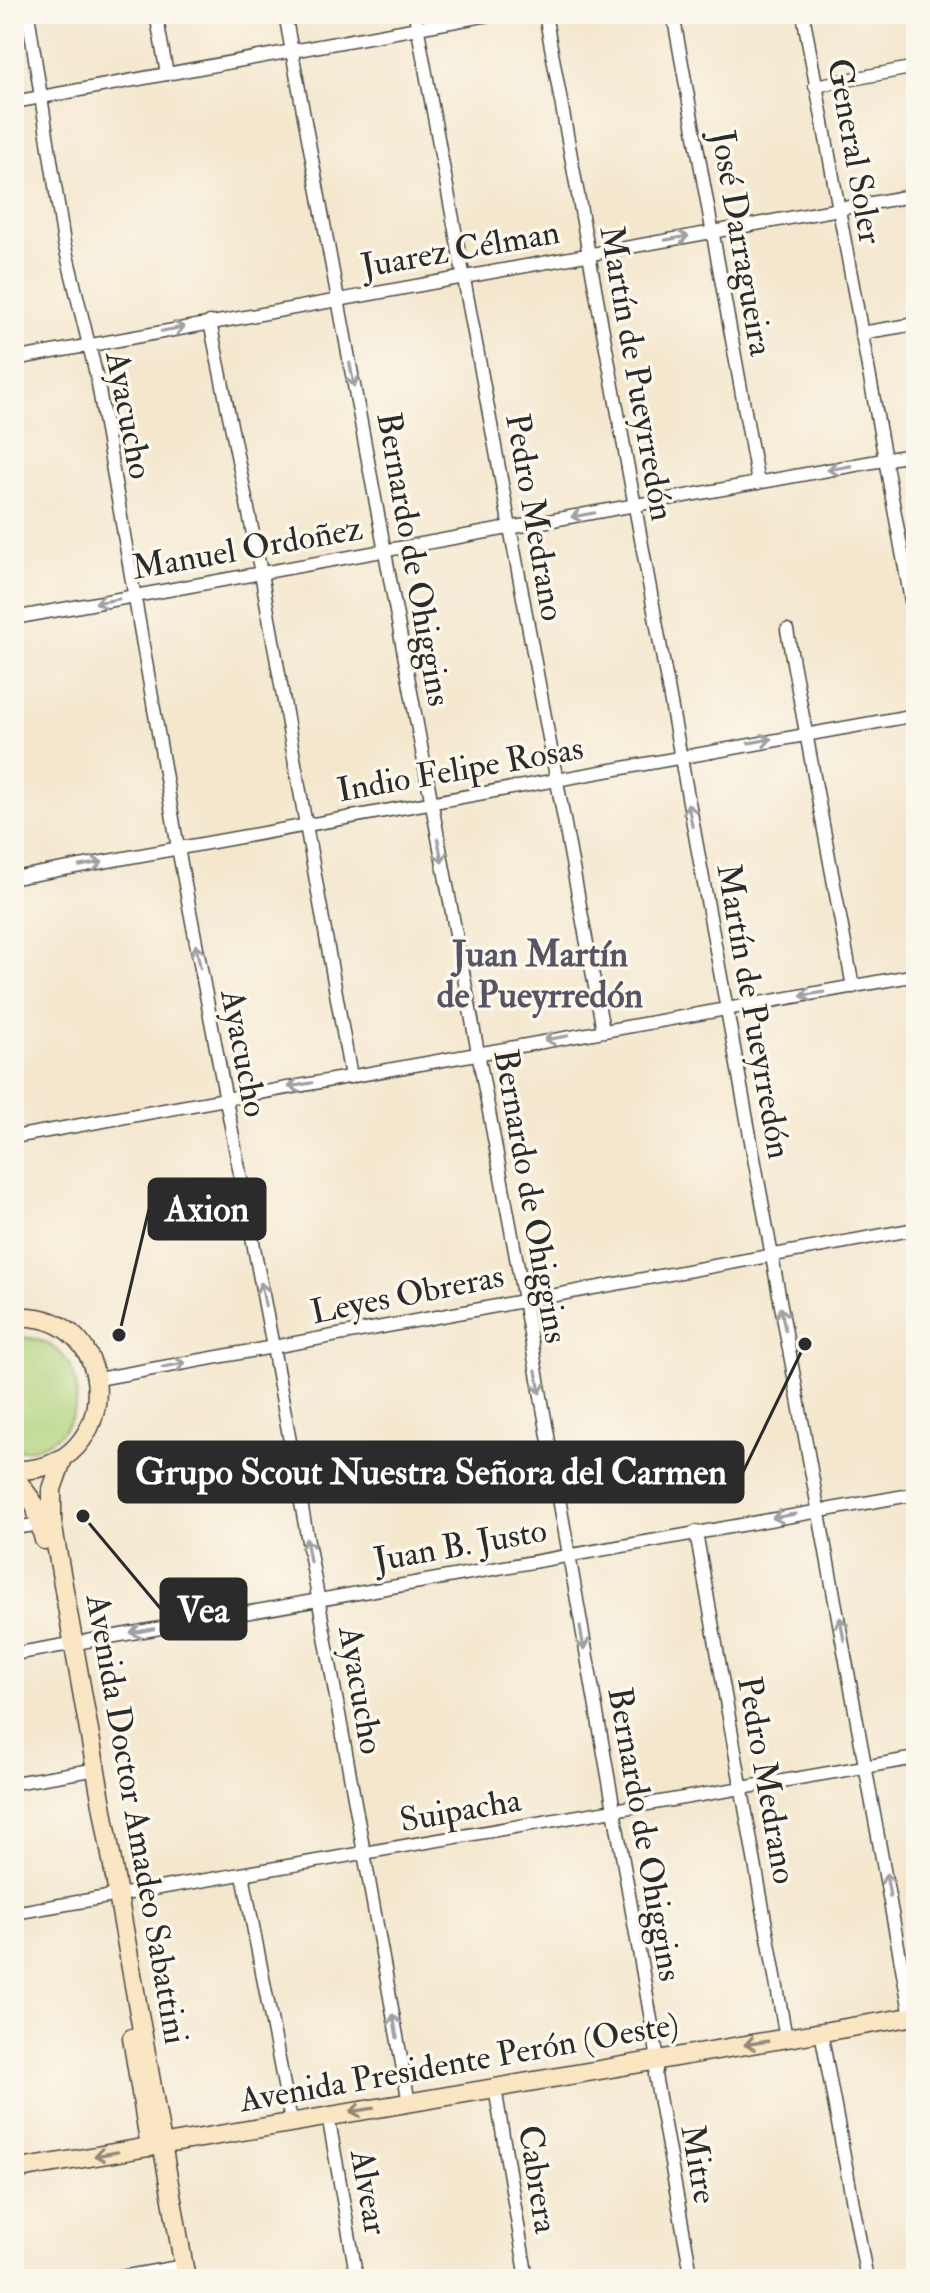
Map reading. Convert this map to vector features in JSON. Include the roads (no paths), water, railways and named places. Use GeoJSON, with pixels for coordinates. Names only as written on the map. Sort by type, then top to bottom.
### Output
{"type":"FeatureCollection","features":[{"type":"Feature","properties":{"kind":"main road"},"geometry":{"type":"LineString","coordinates":[[14,1299],[21,1316],[53,1322],[74,1336],[89,1356],[98,1379],[98,1402],[92,1424],[80,1443],[63,1458],[14,1473]]}},
{"type":"Feature","properties":{"kind":"main road","name":"Avenida Doctor Amadeo Sabattini"},"geometry":{"type":"LineString","coordinates":[[63,1458],[54,1475],[50,1506],[86,1771],[114,1896]]}},
{"type":"Feature","properties":{"kind":"main road","name":"Avenida Doctor Amadeo Sabattini"},"geometry":{"type":"LineString","coordinates":[[14,1473],[29,1493],[41,1524],[69,1645],[156,2146],[185,2273]]}},
{"type":"Feature","properties":{"kind":"main road","name":"Avenida Presidente Perón (Oeste)"},"geometry":{"type":"LineString","coordinates":[[14,2170],[914,2017]]}},
{"type":"Feature","properties":{"kind":"street","name":"Ayacucho"},"geometry":{"type":"LineString","coordinates":[[28,14],[64,243],[97,378],[178,848],[273,1347],[409,2103]]}},
{"type":"Feature","properties":{"kind":"street"},"geometry":{"type":"LineString","coordinates":[[156,14],[167,74]]}},
{"type":"Feature","properties":{"kind":"street","name":"Bernardo de Ohiggins"},"geometry":{"type":"LineString","coordinates":[[285,14],[524,1300],[658,2059]]}},
{"type":"Feature","properties":{"kind":"street","name":"Pedro Medrano"},"geometry":{"type":"LineString","coordinates":[[415,14],[554,779],[603,1030]]}},
{"type":"Feature","properties":{"kind":"street"},"geometry":{"type":"LineString","coordinates":[[14,102],[494,14]]}},
{"type":"Feature","properties":{"kind":"street","name":"Martín de Pueyrredón"},"geometry":{"type":"LineString","coordinates":[[545,14],[771,1257],[821,1509],[914,2017]]}},
{"type":"Feature","properties":{"kind":"street","name":"José Darragueira"},"geometry":{"type":"LineString","coordinates":[[673,14],[758,483]]}},
{"type":"Feature","properties":{"kind":"street","name":"General Soler"},"geometry":{"type":"LineString","coordinates":[[803,14],[916,628]]}},
{"type":"Feature","properties":{"kind":"street"},"geometry":{"type":"LineString","coordinates":[[815,86],[916,67]]}},
{"type":"Feature","properties":{"kind":"street","name":"Juarez Célman"},"geometry":{"type":"LineString","coordinates":[[14,359],[916,195]]}},
{"type":"Feature","properties":{"kind":"street"},"geometry":{"type":"LineString","coordinates":[[210,322],[261,573],[351,1077]]}},
{"type":"Feature","properties":{"kind":"street"},"geometry":{"type":"LineString","coordinates":[[861,333],[916,324]]}},
{"type":"Feature","properties":{"kind":"street","name":"Manuel Ordoñez"},"geometry":{"type":"LineString","coordinates":[[14,618],[916,454]]}},
{"type":"Feature","properties":{"kind":"street"},"geometry":{"type":"LineString","coordinates":[[787,630],[853,987]]}},
{"type":"Feature","properties":{"kind":"street","name":"Indio Felipe Rosas"},"geometry":{"type":"LineString","coordinates":[[14,878],[679,755],[916,715]]}},
{"type":"Feature","properties":{"kind":"street"},"geometry":{"type":"LineString","coordinates":[[14,1137],[916,975]]}},
{"type":"Feature","properties":{"kind":"street","name":"Leyes Obreras"},"geometry":{"type":"LineString","coordinates":[[98,1379],[916,1229]]}},
{"type":"Feature","properties":{"kind":"street","name":"Juan B. Justo"},"geometry":{"type":"LineString","coordinates":[[14,1654],[916,1494]]}},
{"type":"Feature","properties":{"kind":"street"},"geometry":{"type":"LineString","coordinates":[[14,1528],[41,1524]]}},
{"type":"Feature","properties":{"kind":"street","name":"Pedro Medrano"},"geometry":{"type":"LineString","coordinates":[[696,1532],[786,2038]]}},
{"type":"Feature","properties":{"kind":"street","name":"Suipacha"},"geometry":{"type":"LineString","coordinates":[[14,1913],[916,1758]]}},
{"type":"Feature","properties":{"kind":"street"},"geometry":{"type":"LineString","coordinates":[[14,1783],[86,1771]]}},
{"type":"Feature","properties":{"kind":"street"},"geometry":{"type":"LineString","coordinates":[[243,1875],[291,2121]]}},
{"type":"Feature","properties":{"kind":"street"},"geometry":{"type":"LineString","coordinates":[[821,2032],[867,2279]]}},
{"type":"Feature","properties":{"kind":"street","name":"Mitre"},"geometry":{"type":"LineString","coordinates":[[658,2059],[655,2075],[692,2279]]}},
{"type":"Feature","properties":{"kind":"street","name":"Cabrera"},"geometry":{"type":"LineString","coordinates":[[495,2088],[527,2279]]}},
{"type":"Feature","properties":{"kind":"street","name":"Alvear"},"geometry":{"type":"LineString","coordinates":[[328,2115],[357,2279]]}},
{"type":"Feature","properties":{"kind":"street"},"geometry":{"type":"LineString","coordinates":[[110,2279],[185,2273]]}},
{"type":"Feature","properties":{"kind":"place","name":"Axion"},"geometry":{"type":"Point","coordinates":[119,1335]}},
{"type":"Feature","properties":{"kind":"place","name":"Grupo Scout Nuestra Señora del Carmen"},"geometry":{"type":"Point","coordinates":[805,1344]}},
{"type":"Feature","properties":{"kind":"place","name":"Vea"},"geometry":{"type":"Point","coordinates":[83,1516]}},
{"type":"Feature","properties":{"kind":"district","name":"Juan Martín de Pueyrredón"},"geometry":{"type":"Point","coordinates":[540,974]}}]}
